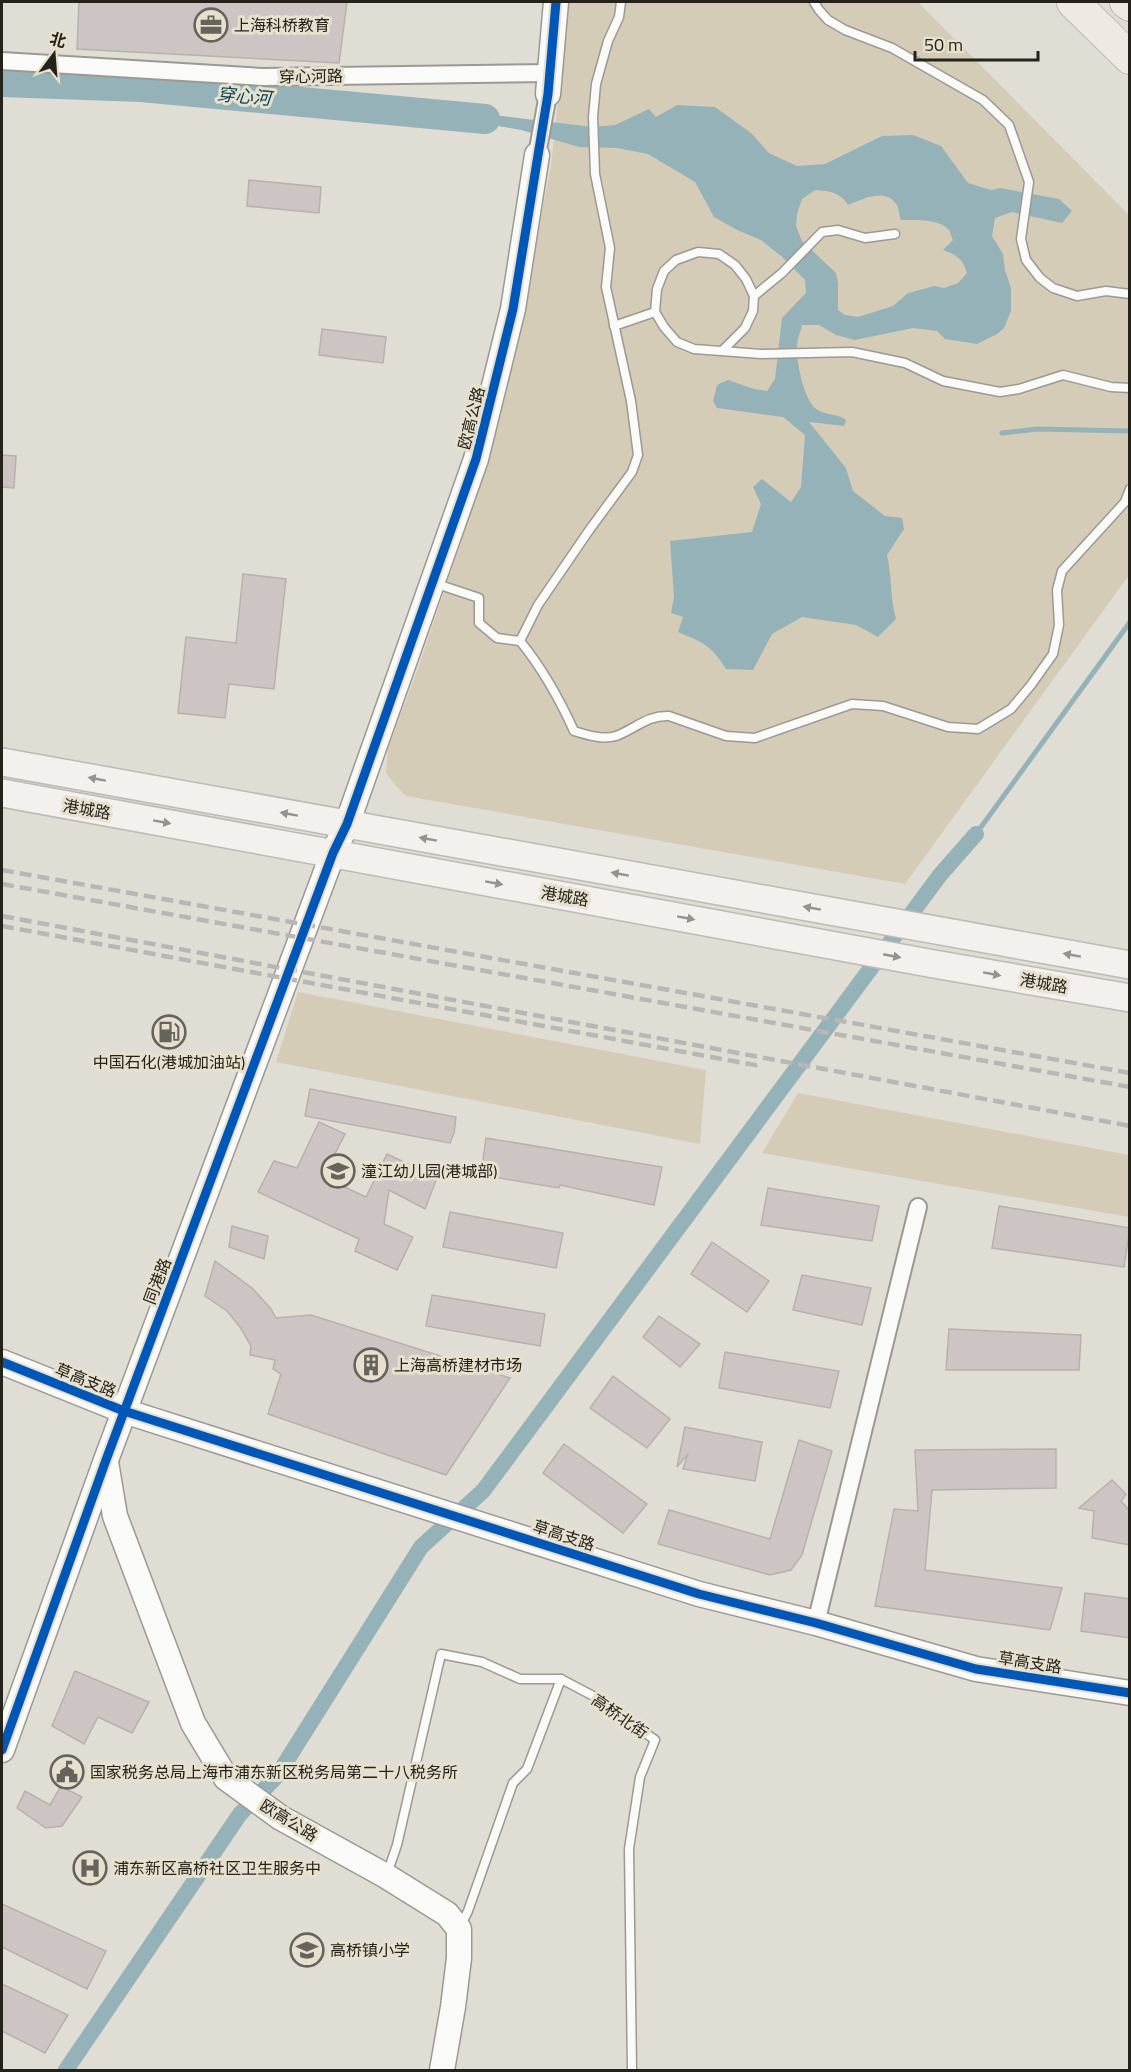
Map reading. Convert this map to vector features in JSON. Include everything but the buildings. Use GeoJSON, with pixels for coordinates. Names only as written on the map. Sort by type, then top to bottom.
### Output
{"type":"FeatureCollection","features":[{"type":"Feature","properties":{"kind":"highway"},"geometry":{"type":"LineString","coordinates":[[1073,2],[1130,58]]}},
{"type":"Feature","properties":{"kind":"highway"},"geometry":{"type":"LineString","coordinates":[[1126,2],[1130,5]]}},
{"type":"Feature","properties":{"kind":"main road","name":"港城路"},"geometry":{"type":"LineString","coordinates":[[2,762],[1130,965]]}},
{"type":"Feature","properties":{"kind":"main road","name":"港城路"},"geometry":{"type":"LineString","coordinates":[[2,793],[1130,998]]}},
{"type":"Feature","properties":{"kind":"street","name":"欧高公路"},"geometry":{"type":"LineString","coordinates":[[347,824],[476,459],[513,309],[549,83],[556,2]]}},
{"type":"Feature","properties":{"kind":"street","name":"穿心河路"},"geometry":{"type":"LineString","coordinates":[[2,61],[263,77],[549,83]]}},
{"type":"Feature","properties":{"kind":"street","name":"同港路"},"geometry":{"type":"LineString","coordinates":[[2,1750],[124,1411],[333,854],[347,824]]}},
{"type":"Feature","properties":{"kind":"street"},"geometry":{"type":"LineString","coordinates":[[816,1623],[918,1207]]}},
{"type":"Feature","properties":{"kind":"street","name":"草高支路"},"geometry":{"type":"LineString","coordinates":[[2,1362],[124,1411],[699,1594],[816,1623],[976,1669],[1130,1693]]}},
{"type":"Feature","properties":{"kind":"street","name":"欧高公路"},"geometry":{"type":"LineString","coordinates":[[106,1460],[115,1516],[194,1723],[226,1778],[281,1818],[386,1876],[447,1914],[459,1929]]}},
{"type":"Feature","properties":{"kind":"street"},"geometry":{"type":"LineString","coordinates":[[442,2070],[459,1958],[459,1929]]}},
{"type":"Feature","properties":{"kind":"lane"},"geometry":{"type":"LineString","coordinates":[[520,641],[538,605],[632,472],[638,455],[632,410],[606,287],[610,248],[595,174],[593,117],[596,84],[608,41],[619,17],[621,2]]}},
{"type":"Feature","properties":{"kind":"lane"},"geometry":{"type":"LineString","coordinates":[[814,2],[828,20],[845,30],[892,48],[983,100],[1009,125],[1029,182],[1025,224],[1021,239],[1026,260],[1040,278],[1053,288],[1077,296],[1106,291],[1130,294]]}},
{"type":"Feature","properties":{"kind":"lane"},"geometry":{"type":"LineString","coordinates":[[754,296],[782,273],[822,232],[838,230],[865,238],[896,234]]}},
{"type":"Feature","properties":{"kind":"lane"},"geometry":{"type":"LineString","coordinates":[[722,351],[745,328],[753,311],[754,296],[746,279],[735,265],[719,254],[698,252],[676,260],[664,270],[657,289],[655,312],[676,342],[694,349],[761,354],[852,352],[905,363],[943,381],[1000,392],[1019,389],[1063,375],[1111,387],[1130,388]]}},
{"type":"Feature","properties":{"kind":"lane"},"geometry":{"type":"LineString","coordinates":[[614,326],[655,312]]}},
{"type":"Feature","properties":{"kind":"lane"},"geometry":{"type":"LineString","coordinates":[[432,583],[479,598],[478,623],[496,638],[520,641],[538,663],[557,694],[574,731],[594,737],[615,736],[645,720],[660,715],[726,736],[755,738],[852,704],[883,706],[948,727],[978,729],[1011,709],[1053,654],[1059,625],[1057,591],[1062,571],[1125,502],[1130,489]]}},
{"type":"Feature","properties":{"kind":"lane"},"geometry":{"type":"LineString","coordinates":[[386,1876],[397,1845],[441,1654],[482,1662],[520,1679],[561,1679],[527,1769],[513,1783],[468,1911],[459,1929]]}},
{"type":"Feature","properties":{"kind":"lane","name":"高桥北街"},"geometry":{"type":"LineString","coordinates":[[561,1679],[598,1699],[655,1740],[640,1777],[629,1849],[632,2070]]}},
{"type":"Feature","properties":{"kind":"shaded area"},"geometry":{"type":"Polygon","coordinates":[[[568,2],[918,2],[1129,215],[1129,575],[905,884],[406,796],[386,773],[388,748],[464,533],[514,350],[551,166],[568,2]]]}},
{"type":"Feature","properties":{"kind":"shaded area"},"geometry":{"type":"Polygon","coordinates":[[[298,992],[706,1070],[700,1144],[276,1062],[298,992]]]}},
{"type":"Feature","properties":{"kind":"shaded area"},"geometry":{"type":"Polygon","coordinates":[[[798,1093],[1129,1155],[1129,1217],[762,1153],[798,1093]]]}},
{"type":"Feature","properties":{"kind":"water"},"geometry":{"type":"Polygon","coordinates":[[[677,105],[715,107],[751,133],[769,153],[797,166],[825,164],[882,136],[913,135],[941,146],[968,183],[991,190],[1000,188],[1059,199],[1072,211],[1062,223],[1012,212],[995,218],[992,236],[1003,254],[1011,288],[1011,311],[1004,328],[977,344],[945,339],[937,331],[913,328],[855,340],[836,335],[819,325],[802,325],[797,355],[800,375],[807,395],[819,411],[846,420],[844,426],[809,422],[846,468],[853,491],[885,516],[902,518],[904,529],[887,555],[896,619],[878,637],[856,625],[802,617],[772,634],[753,670],[726,669],[706,646],[678,632],[683,617],[671,613],[674,597],[670,541],[752,532],[761,504],[753,487],[762,479],[791,502],[801,487],[805,435],[783,417],[717,408],[713,401],[717,385],[728,380],[767,391],[775,379],[782,318],[806,293],[805,280],[761,240],[714,217],[695,182],[648,154],[617,148],[579,147],[521,130],[486,124],[485,114],[592,127],[615,125],[649,109],[656,117],[677,105]],[[815,190],[802,199],[796,226],[802,241],[836,273],[838,310],[845,315],[858,317],[893,306],[908,293],[934,286],[944,288],[958,283],[967,273],[959,258],[943,250],[953,240],[945,226],[926,220],[901,220],[897,205],[886,197],[874,196],[848,205],[838,195],[815,190]]]}},
{"type":"Feature","properties":{"kind":"waterway","name":"穿心河"},"geometry":{"type":"LineString","coordinates":[[2,82],[141,87],[485,119]]}},
{"type":"Feature","properties":{"kind":"waterway"},"geometry":{"type":"LineString","coordinates":[[1002,433],[1037,429],[1130,431]]}},
{"type":"Feature","properties":{"kind":"waterway"},"geometry":{"type":"LineString","coordinates":[[976,834],[1130,622]]}},
{"type":"Feature","properties":{"kind":"waterway"},"geometry":{"type":"LineString","coordinates":[[66,2070],[240,1814],[277,1776],[421,1547],[483,1491],[940,875],[976,834]]}},
{"type":"Feature","properties":{"kind":"railway"},"geometry":{"type":"LineString","coordinates":[[2,870],[1130,1073]]}},
{"type":"Feature","properties":{"kind":"railway"},"geometry":{"type":"LineString","coordinates":[[2,884],[1130,1087]]}},
{"type":"Feature","properties":{"kind":"railway"},"geometry":{"type":"LineString","coordinates":[[2,916],[1130,1126]]}},
{"type":"Feature","properties":{"kind":"railway"},"geometry":{"type":"LineString","coordinates":[[2,926],[760,1066]]}},
{"type":"Feature","properties":{"kind":"cycle path"},"geometry":{"type":"LineString","coordinates":[[2,1750],[106,1460],[333,853],[347,824],[476,459],[513,309],[548,94],[556,2]]}},
{"type":"Feature","properties":{"kind":"cycle path"},"geometry":{"type":"LineString","coordinates":[[2,1362],[124,1411],[699,1594],[816,1623],[976,1669],[1130,1693]]}},
{"type":"Feature","properties":{"kind":"place","name":"上海科桥教育"},"geometry":{"type":"Point","coordinates":[211,25]}},
{"type":"Feature","properties":{"kind":"place","name":"中国石化(港城加油站)"},"geometry":{"type":"Point","coordinates":[169,1032]}},
{"type":"Feature","properties":{"kind":"place","name":"潼江幼儿园(港城部)"},"geometry":{"type":"Point","coordinates":[338,1171]}},
{"type":"Feature","properties":{"kind":"place","name":"上海高桥建材市场"},"geometry":{"type":"Point","coordinates":[371,1365]}},
{"type":"Feature","properties":{"kind":"place","name":"国家税务总局上海市浦东新区税务局第二十八税务所"},"geometry":{"type":"Point","coordinates":[67,1772]}},
{"type":"Feature","properties":{"kind":"place","name":"浦东新区高桥社区卫生服务中"},"geometry":{"type":"Point","coordinates":[90,1868]}},
{"type":"Feature","properties":{"kind":"place","name":"高桥镇小学"},"geometry":{"type":"Point","coordinates":[307,1950]}}]}
